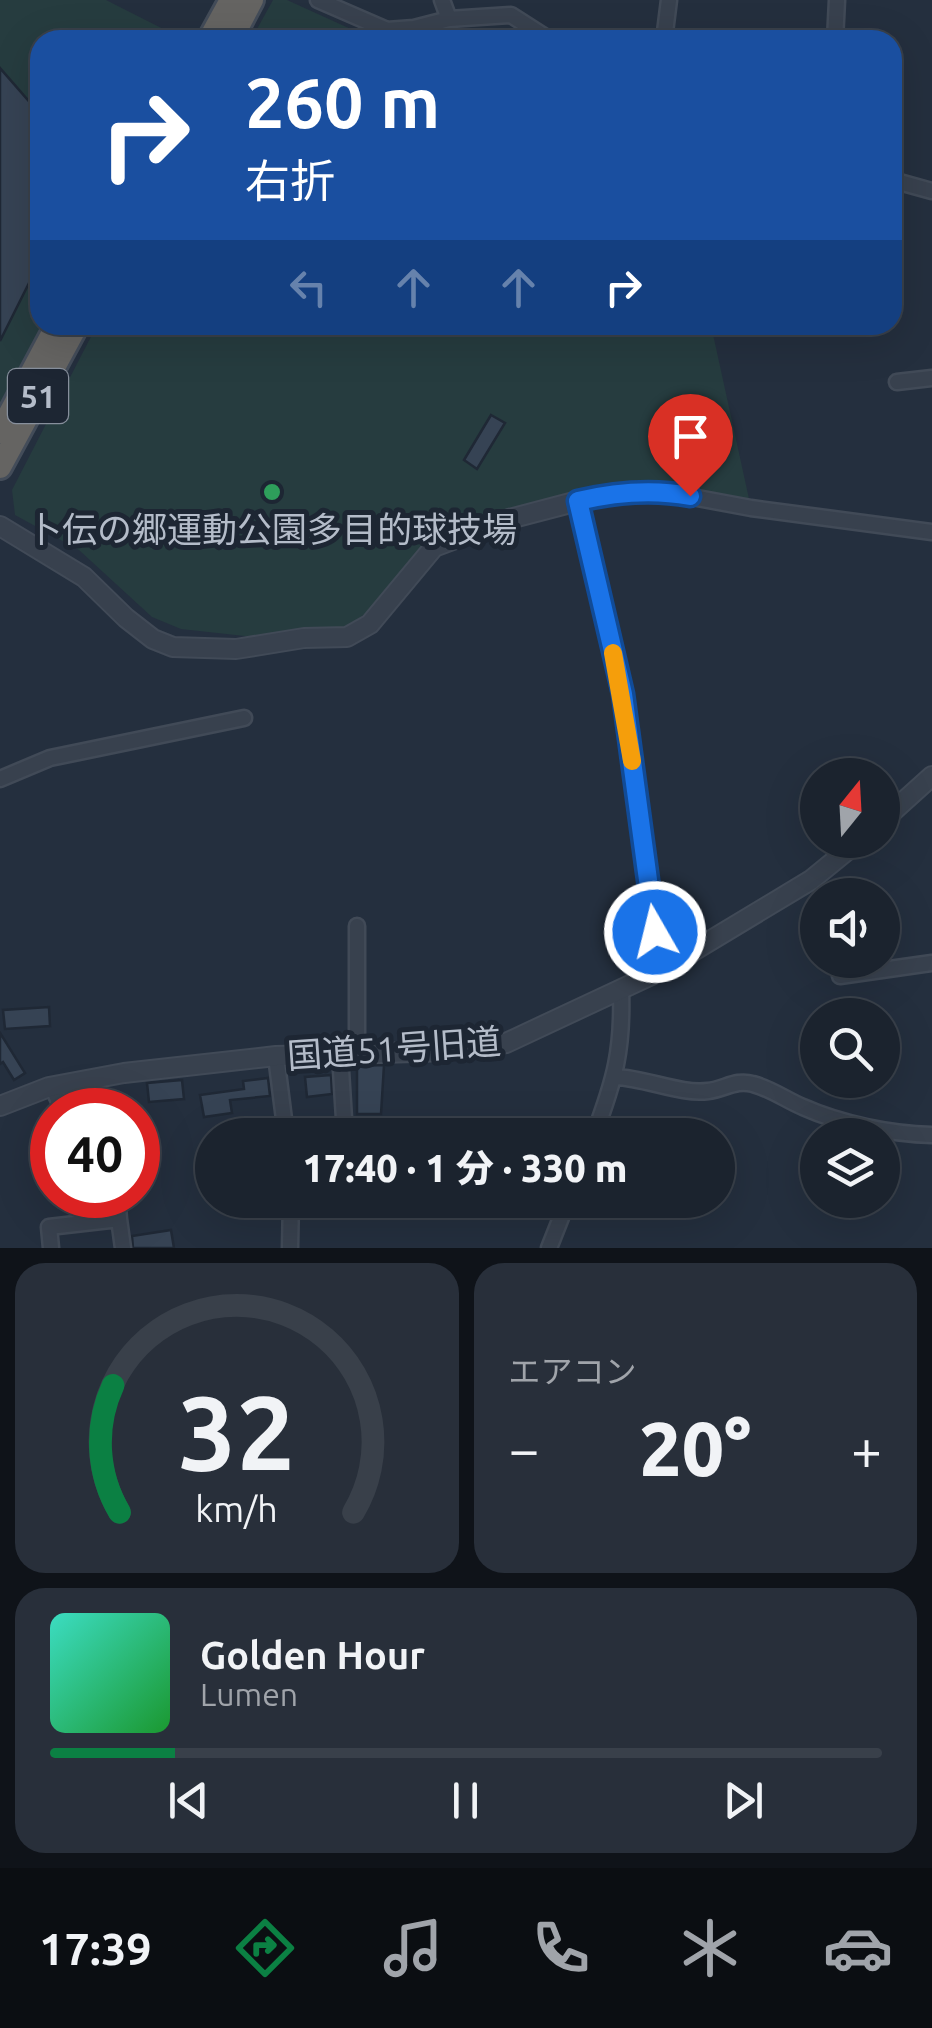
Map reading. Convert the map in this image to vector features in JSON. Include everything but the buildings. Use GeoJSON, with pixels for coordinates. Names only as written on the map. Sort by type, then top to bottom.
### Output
{"type":"FeatureCollection","features":[{"type":"Feature","properties":{"kind":"highway"},"geometry":{"type":"LineString","coordinates":[[214,30],[231,0]]}},
{"type":"Feature","properties":{"kind":"highway"},"geometry":{"type":"LineString","coordinates":[[236,30],[252,0]]}},
{"type":"Feature","properties":{"kind":"highway","name":"51"},"geometry":{"type":"LineString","coordinates":[[0,432],[52,335]]}},
{"type":"Feature","properties":{"kind":"highway","name":"51"},"geometry":{"type":"LineString","coordinates":[[0,468],[72,335]]}},
{"type":"Feature","properties":{"kind":"street"},"geometry":{"type":"LineString","coordinates":[[318,0],[386,30],[449,19],[511,15],[534,30]]}},
{"type":"Feature","properties":{"kind":"street"},"geometry":{"type":"LineString","coordinates":[[442,0],[449,19]]}},
{"type":"Feature","properties":{"kind":"street"},"geometry":{"type":"LineString","coordinates":[[666,30],[670,0]]}},
{"type":"Feature","properties":{"kind":"street"},"geometry":{"type":"LineString","coordinates":[[835,30],[837,0]]}},
{"type":"Feature","properties":{"kind":"street"},"geometry":{"type":"LineString","coordinates":[[902,183],[932,192]]}},
{"type":"Feature","properties":{"kind":"street"},"geometry":{"type":"LineString","coordinates":[[897,382],[932,378]]}},
{"type":"Feature","properties":{"kind":"street"},"geometry":{"type":"LineString","coordinates":[[0,526],[84,577],[154,639],[173,648],[236,649],[304,638],[346,637],[370,624],[434,547],[509,519],[608,494],[660,490],[750,508],[932,532]]}},
{"type":"Feature","properties":{"kind":"street"},"geometry":{"type":"LineString","coordinates":[[578,501],[623,694],[660,972]]}},
{"type":"Feature","properties":{"kind":"street"},"geometry":{"type":"LineString","coordinates":[[0,779],[50,758],[244,718]]}},
{"type":"Feature","properties":{"kind":"street"},"geometry":{"type":"LineString","coordinates":[[900,805],[932,776]]}},
{"type":"Feature","properties":{"kind":"street","name":"国道51号旧道"},"geometry":{"type":"LineString","coordinates":[[3,1101],[110,1074],[276,1056],[463,1050],[506,1044],[660,972],[811,880],[838,858]]}},
{"type":"Feature","properties":{"kind":"street"},"geometry":{"type":"LineString","coordinates":[[346,1118],[358,926]]}},
{"type":"Feature","properties":{"kind":"street"},"geometry":{"type":"LineString","coordinates":[[900,968],[932,963]]}},
{"type":"Feature","properties":{"kind":"street"},"geometry":{"type":"LineString","coordinates":[[600,1118],[616,1077],[622,1036],[621,990]]}},
{"type":"Feature","properties":{"kind":"street"},"geometry":{"type":"LineString","coordinates":[[276,1056],[284,1118]]}},
{"type":"Feature","properties":{"kind":"street"},"geometry":{"type":"LineString","coordinates":[[616,1077],[638,1078],[697,1092],[750,1082],[804,1108],[862,1125],[932,1136]]}},
{"type":"Feature","properties":{"kind":"street"},"geometry":{"type":"LineString","coordinates":[[290,1248],[291,1218]]}},
{"type":"Feature","properties":{"kind":"street"},"geometry":{"type":"LineString","coordinates":[[549,1248],[561,1218]]}},
{"type":"Feature","properties":{"kind":"street"},"geometry":{"type":"LineString","coordinates":[[51,1248],[49,1226],[119,1220],[123,1248]]}},
{"type":"Feature","properties":{"kind":"green space"},"geometry":{"type":"Polygon","coordinates":[[[0,0],[106,0],[165,30],[30,30],[30,335],[41,335],[0,410],[0,0]]]}},
{"type":"Feature","properties":{"kind":"green space"},"geometry":{"type":"Polygon","coordinates":[[[273,0],[287,0],[353,30],[256,30],[273,0]]]}},
{"type":"Feature","properties":{"kind":"green space"},"geometry":{"type":"Polygon","coordinates":[[[92,335],[713,335],[751,508],[660,491],[608,494],[438,532],[375,606],[346,628],[271,639],[181,629],[152,617],[79,550],[15,515],[12,490],[92,335]]]}},
{"type":"Feature","properties":{"kind":"slow traffic"},"geometry":{"type":"LineString","coordinates":[[613,653],[632,761]]}},
{"type":"Feature","properties":{"kind":"place","name":"卜伝の郷運動公園多目的球技場"},"geometry":{"type":"Point","coordinates":[272,492]}},
{"type":"Feature","properties":{"kind":"route"},"geometry":{"type":"LineString","coordinates":[[655,932],[623,694],[578,501],[660,490],[690,496]]}}]}
